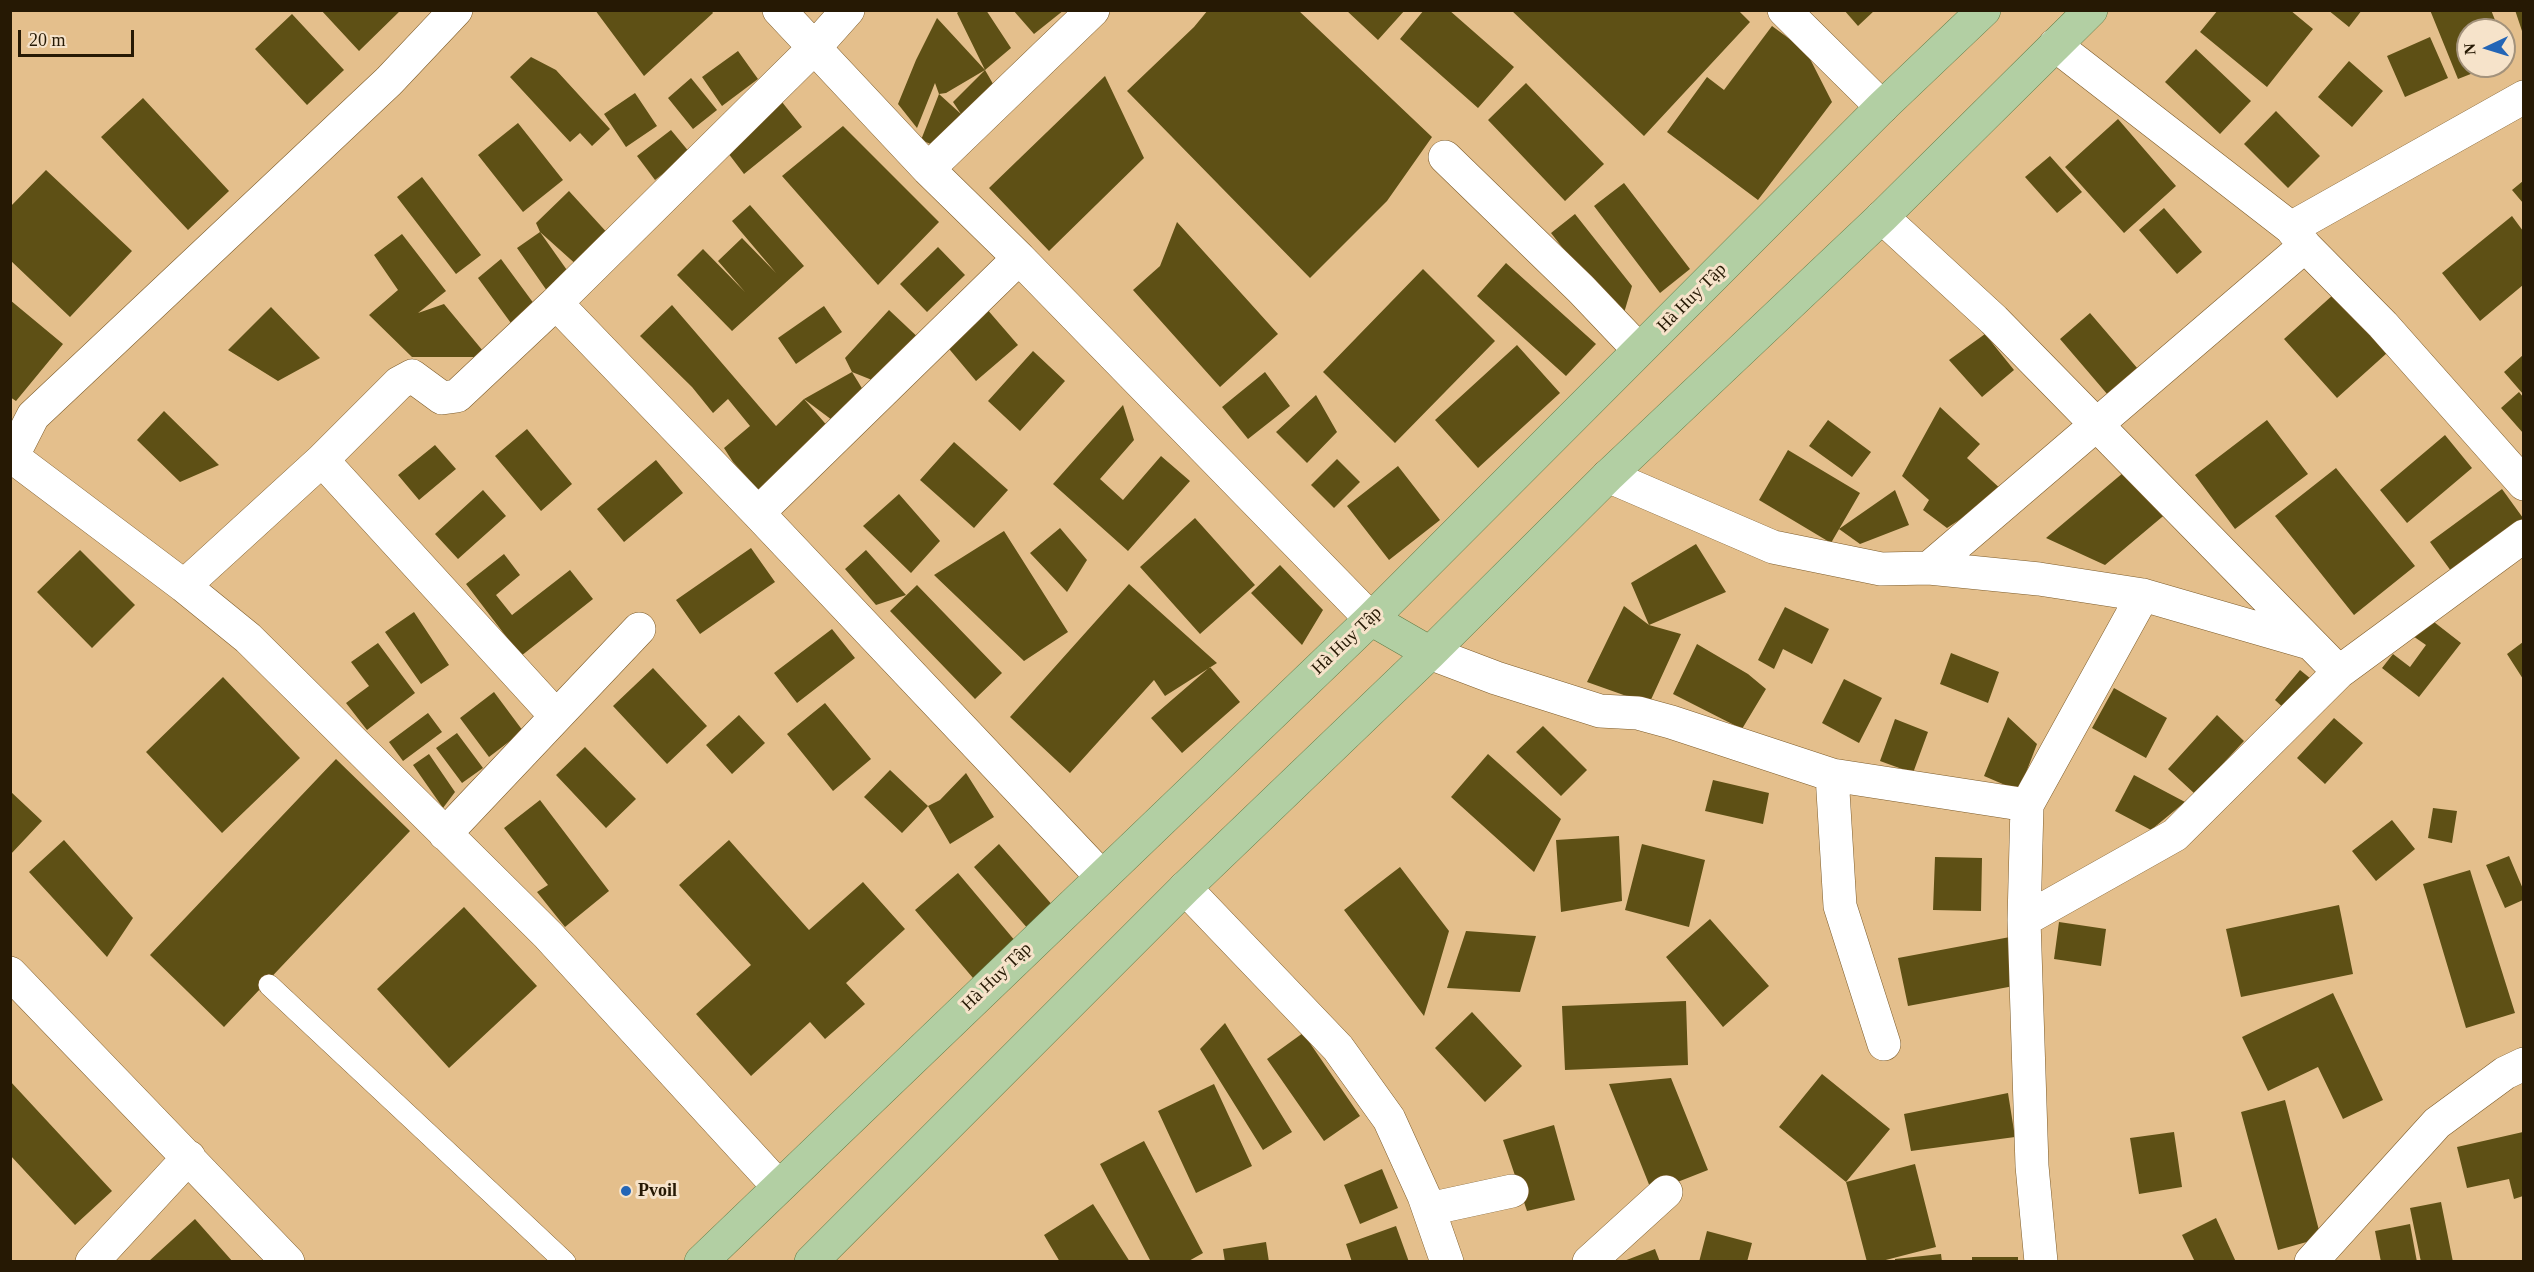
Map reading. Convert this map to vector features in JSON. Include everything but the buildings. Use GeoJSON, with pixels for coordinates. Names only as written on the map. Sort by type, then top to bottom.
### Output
{"type":"FeatureCollection","features":[{"type":"Feature","properties":{"kind":"main road","name":"Hà Huy Tập"},"geometry":{"type":"LineString","coordinates":[[701,1262],[1371,618],[1882,107],[1984,10]]}},
{"type":"Feature","properties":{"kind":"main road"},"geometry":{"type":"LineString","coordinates":[[811,1262],[1185,888],[1430,653],[1608,476],[1882,217],[2091,10]]}},
{"type":"Feature","properties":{"kind":"main road"},"geometry":{"type":"LineString","coordinates":[[1371,618],[1430,653]]}},
{"type":"Feature","properties":{"kind":"street"},"geometry":{"type":"LineString","coordinates":[[456,10],[389,81],[33,416],[11,458],[184,586],[248,638],[548,935],[778,1186]]}},
{"type":"Feature","properties":{"kind":"street"},"geometry":{"type":"LineString","coordinates":[[779,10],[928,169],[1019,258],[1371,618]]}},
{"type":"Feature","properties":{"kind":"street"},"geometry":{"type":"LineString","coordinates":[[184,586],[322,460],[399,382],[412,376],[442,398],[457,396],[556,303],[814,47],[848,10]]}},
{"type":"Feature","properties":{"kind":"street"},"geometry":{"type":"LineString","coordinates":[[928,169],[1093,10]]}},
{"type":"Feature","properties":{"kind":"street"},"geometry":{"type":"LineString","coordinates":[[1784,10],[1882,107]]}},
{"type":"Feature","properties":{"kind":"street"},"geometry":{"type":"LineString","coordinates":[[2055,45],[2298,237],[2383,326],[2523,484]]}},
{"type":"Feature","properties":{"kind":"street"},"geometry":{"type":"LineString","coordinates":[[1929,568],[2097,425],[2298,237],[2523,97]]}},
{"type":"Feature","properties":{"kind":"street"},"geometry":{"type":"LineString","coordinates":[[1444,156],[1581,289],[1639,350]]}},
{"type":"Feature","properties":{"kind":"street"},"geometry":{"type":"LineString","coordinates":[[1882,217],[1994,320],[2339,672]]}},
{"type":"Feature","properties":{"kind":"street"},"geometry":{"type":"LineString","coordinates":[[758,513],[1019,258]]}},
{"type":"Feature","properties":{"kind":"street"},"geometry":{"type":"LineString","coordinates":[[556,303],[1101,876]]}},
{"type":"Feature","properties":{"kind":"street"},"geometry":{"type":"LineString","coordinates":[[322,460],[556,716]]}},
{"type":"Feature","properties":{"kind":"street"},"geometry":{"type":"LineString","coordinates":[[1608,476],[1773,547],[1881,569],[1929,568],[2039,579],[2143,595],[2309,643]]}},
{"type":"Feature","properties":{"kind":"street"},"geometry":{"type":"LineString","coordinates":[[2024,920],[2175,835],[2339,672],[2523,536]]}},
{"type":"Feature","properties":{"kind":"street"},"geometry":{"type":"LineString","coordinates":[[2041,1262],[2032,1166],[2024,920],[2027,805],[2143,595]]}},
{"type":"Feature","properties":{"kind":"street"},"geometry":{"type":"LineString","coordinates":[[445,834],[639,629]]}},
{"type":"Feature","properties":{"kind":"street"},"geometry":{"type":"LineString","coordinates":[[1430,653],[1496,678],[1600,711],[1638,713],[1671,722],[1832,775],[2027,805]]}},
{"type":"Feature","properties":{"kind":"street"},"geometry":{"type":"LineString","coordinates":[[1832,775],[1840,906],[1884,1044]]}},
{"type":"Feature","properties":{"kind":"street"},"geometry":{"type":"LineString","coordinates":[[1185,888],[1338,1048],[1389,1119],[1429,1209],[1448,1262]]}},
{"type":"Feature","properties":{"kind":"street"},"geometry":{"type":"LineString","coordinates":[[10,973],[288,1262]]}},
{"type":"Feature","properties":{"kind":"street"},"geometry":{"type":"LineString","coordinates":[[2311,1262],[2437,1123],[2505,1073],[2523,1064]]}},
{"type":"Feature","properties":{"kind":"street"},"geometry":{"type":"LineString","coordinates":[[92,1262],[189,1157]]}},
{"type":"Feature","properties":{"kind":"street"},"geometry":{"type":"LineString","coordinates":[[1429,1209],[1512,1191]]}},
{"type":"Feature","properties":{"kind":"street"},"geometry":{"type":"LineString","coordinates":[[1589,1262],[1666,1192]]}},
{"type":"Feature","properties":{"kind":"lane"},"geometry":{"type":"LineString","coordinates":[[269,985],[565,1262]]}},
{"type":"Feature","properties":{"kind":"place","name":"Pvoil"},"geometry":{"type":"Point","coordinates":[626,1191]}}]}
